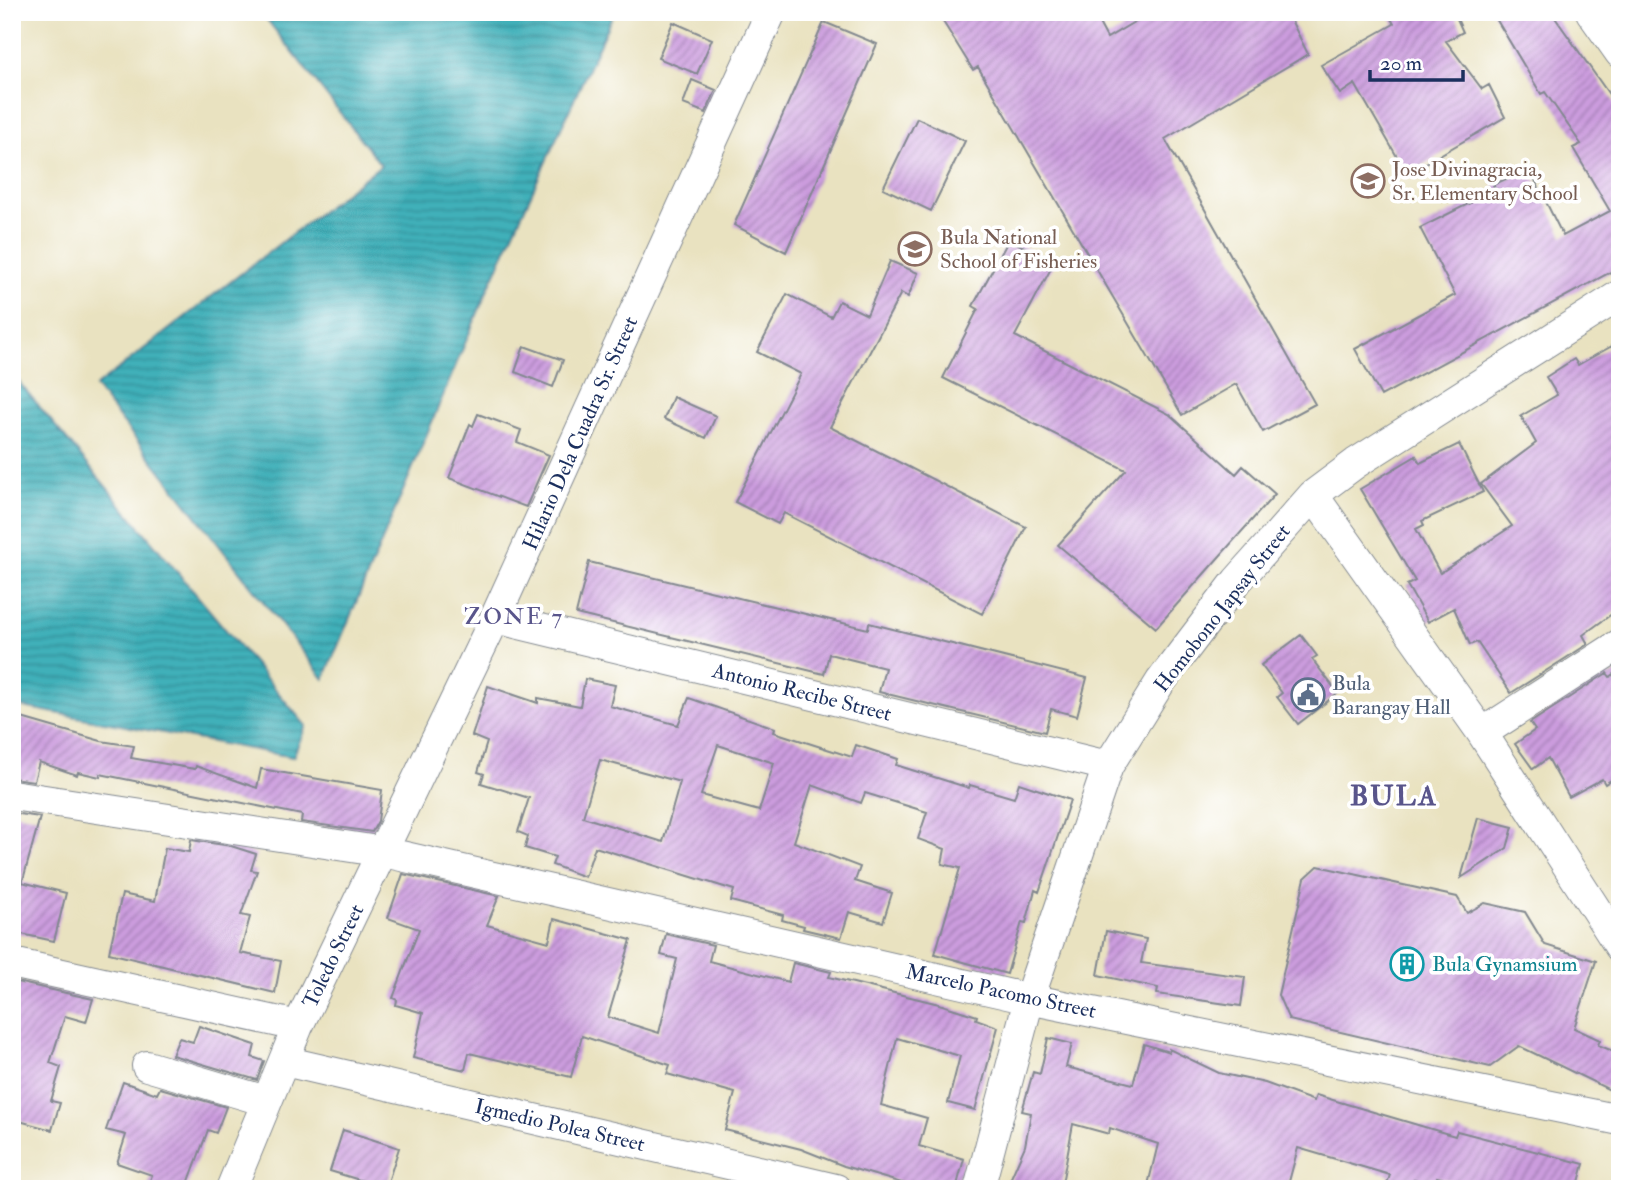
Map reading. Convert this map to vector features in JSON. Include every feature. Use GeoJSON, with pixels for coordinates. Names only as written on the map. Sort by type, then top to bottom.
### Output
{"type":"FeatureCollection","features":[{"type":"Feature","properties":{"kind":"street","name":"Hilario Dela Cuadra Sr. Street"},"geometry":{"type":"LineString","coordinates":[[384,852],[495,618],[771,12]]}},
{"type":"Feature","properties":{"kind":"street"},"geometry":{"type":"LineString","coordinates":[[1591,12],[1620,53]]}},
{"type":"Feature","properties":{"kind":"street","name":"Homobono Japsay Street"},"geometry":{"type":"LineString","coordinates":[[979,1189],[1029,999],[1108,766],[1161,681],[1199,629],[1313,495],[1356,463],[1620,295]]}},
{"type":"Feature","properties":{"kind":"street"},"geometry":{"type":"LineString","coordinates":[[1313,495],[1482,733],[1615,932]]}},
{"type":"Feature","properties":{"kind":"street","name":"Antonio Recibe Street"},"geometry":{"type":"LineString","coordinates":[[495,618],[1108,766]]}},
{"type":"Feature","properties":{"kind":"street"},"geometry":{"type":"LineString","coordinates":[[1482,733],[1620,643]]}},
{"type":"Feature","properties":{"kind":"street","name":"Marcelo Pacomo Street"},"geometry":{"type":"LineString","coordinates":[[12,794],[384,852],[1029,999],[1620,1120]]}},
{"type":"Feature","properties":{"kind":"street","name":"Toledo Street"},"geometry":{"type":"LineString","coordinates":[[231,1189],[299,1026],[384,852]]}},
{"type":"Feature","properties":{"kind":"street"},"geometry":{"type":"LineString","coordinates":[[12,963],[299,1026]]}},
{"type":"Feature","properties":{"kind":"street","name":"Igmedio Polea Street"},"geometry":{"type":"LineString","coordinates":[[284,1061],[836,1189]]}},
{"type":"Feature","properties":{"kind":"street"},"geometry":{"type":"LineString","coordinates":[[146,1066],[266,1101]]}},
{"type":"Feature","properties":{"kind":"water"},"geometry":{"type":"Polygon","coordinates":[[[261,12],[614,12],[487,291],[324,679],[95,387],[381,165],[261,12]]]}},
{"type":"Feature","properties":{"kind":"water"},"geometry":{"type":"Polygon","coordinates":[[[12,374],[306,726],[293,757],[12,705],[12,374]]]}},
{"type":"Feature","properties":{"kind":"building"},"geometry":{"type":"Polygon","coordinates":[[[937,12],[1093,12],[1107,38],[1151,12],[1287,12],[1308,54],[1165,139],[1315,404],[1263,432],[1236,384],[1182,415],[978,67],[973,70],[937,12]]]}},
{"type":"Feature","properties":{"kind":"building"},"geometry":{"type":"Polygon","coordinates":[[[1387,12],[1454,12],[1463,32],[1446,41],[1482,89],[1489,85],[1505,117],[1407,174],[1355,84],[1340,94],[1321,65],[1394,24],[1387,12]]]}},
{"type":"Feature","properties":{"kind":"building"},"geometry":{"type":"Polygon","coordinates":[[[1492,12],[1551,12],[1620,110],[1620,267],[1381,396],[1355,349],[1455,295],[1420,228],[1496,190],[1493,185],[1529,168],[1563,236],[1610,211],[1573,148],[1581,144],[1545,92],[1541,94],[1492,12]]]}},
{"type":"Feature","properties":{"kind":"building"},"geometry":{"type":"Polygon","coordinates":[[[673,22],[712,39],[697,74],[658,58],[673,22]]]}},
{"type":"Feature","properties":{"kind":"building"},"geometry":{"type":"Polygon","coordinates":[[[824,22],[877,44],[786,252],[734,225],[824,22]]]}},
{"type":"Feature","properties":{"kind":"building"},"geometry":{"type":"Polygon","coordinates":[[[692,80],[716,90],[706,113],[683,104],[692,80]]]}},
{"type":"Feature","properties":{"kind":"building"},"geometry":{"type":"Polygon","coordinates":[[[917,118],[965,141],[931,211],[883,188],[917,118]]]}},
{"type":"Feature","properties":{"kind":"building"},"geometry":{"type":"Polygon","coordinates":[[[1009,239],[1054,263],[1015,336],[1169,414],[1236,474],[1243,466],[1275,494],[1156,628],[1058,545],[1126,470],[943,378],[978,309],[973,306],[1009,239]]]}},
{"type":"Feature","properties":{"kind":"building"},"geometry":{"type":"Polygon","coordinates":[[[890,261],[918,273],[908,297],[901,293],[830,427],[1026,527],[982,614],[784,513],[778,524],[735,502],[801,374],[757,352],[787,294],[831,317],[839,301],[867,315],[890,261]]]}},
{"type":"Feature","properties":{"kind":"building"},"geometry":{"type":"Polygon","coordinates":[[[524,346],[563,360],[553,387],[515,372],[524,346]]]}},
{"type":"Feature","properties":{"kind":"building"},"geometry":{"type":"Polygon","coordinates":[[[1612,346],[1620,360],[1620,608],[1583,635],[1588,644],[1511,693],[1477,642],[1470,645],[1454,608],[1428,622],[1407,585],[1415,581],[1360,489],[1416,456],[1420,463],[1459,444],[1483,492],[1422,521],[1424,525],[1416,529],[1440,573],[1512,526],[1481,484],[1536,443],[1521,416],[1557,395],[1546,377],[1574,359],[1578,365],[1612,346]]]}},
{"type":"Feature","properties":{"kind":"building"},"geometry":{"type":"Polygon","coordinates":[[[673,397],[716,416],[706,438],[664,419],[673,397]]]}},
{"type":"Feature","properties":{"kind":"building"},"geometry":{"type":"Polygon","coordinates":[[[478,414],[521,430],[517,442],[549,455],[526,507],[449,478],[470,424],[473,426],[478,414]]]}},
{"type":"Feature","properties":{"kind":"building"},"geometry":{"type":"Polygon","coordinates":[[[589,562],[868,629],[869,623],[1087,678],[1077,716],[1051,709],[1045,732],[879,692],[885,668],[829,654],[824,674],[576,614],[589,562]]]}},
{"type":"Feature","properties":{"kind":"building"},"geometry":{"type":"Polygon","coordinates":[[[1301,635],[1317,656],[1312,659],[1338,693],[1298,724],[1277,697],[1282,693],[1261,665],[1301,635]]]}},
{"type":"Feature","properties":{"kind":"building"},"geometry":{"type":"Polygon","coordinates":[[[1620,670],[1620,774],[1605,784],[1602,779],[1569,797],[1548,758],[1533,769],[1515,744],[1535,730],[1530,723],[1607,673],[1610,677],[1620,670]]]}},
{"type":"Feature","properties":{"kind":"building"},"geometry":{"type":"Polygon","coordinates":[[[585,679],[615,685],[610,706],[678,725],[689,698],[775,728],[774,732],[852,757],[856,745],[898,759],[896,765],[969,788],[970,785],[1014,798],[1019,783],[1070,800],[1039,892],[1035,890],[1026,923],[1022,922],[1007,974],[935,954],[960,868],[942,864],[945,849],[918,839],[927,812],[865,793],[861,803],[812,785],[794,842],[860,867],[855,881],[892,893],[883,922],[849,912],[841,938],[803,929],[804,926],[782,920],[783,915],[731,901],[734,890],[595,847],[585,877],[552,865],[555,857],[525,848],[528,836],[518,832],[529,798],[481,783],[484,774],[478,772],[487,742],[472,736],[488,686],[538,703],[538,698],[580,706],[585,679]],[[718,745],[701,795],[759,811],[774,763],[718,745]],[[600,760],[583,817],[663,842],[680,782],[600,760]]]}},
{"type":"Feature","properties":{"kind":"building"},"geometry":{"type":"Polygon","coordinates":[[[18,717],[101,741],[134,746],[131,758],[195,769],[196,766],[257,788],[261,769],[382,790],[378,821],[372,832],[301,822],[302,815],[100,774],[100,777],[78,772],[77,775],[39,762],[34,781],[12,778],[12,738],[18,717]]]}},
{"type":"Feature","properties":{"kind":"building"},"geometry":{"type":"Polygon","coordinates":[[[12,813],[40,817],[20,891],[12,890],[12,813]]]}},
{"type":"Feature","properties":{"kind":"building"},"geometry":{"type":"Polygon","coordinates":[[[1478,818],[1513,827],[1507,848],[1461,878],[1478,818]]]}},
{"type":"Feature","properties":{"kind":"building"},"geometry":{"type":"Polygon","coordinates":[[[191,840],[231,846],[256,854],[251,870],[257,871],[241,915],[250,917],[240,953],[281,961],[275,993],[109,953],[122,894],[155,901],[165,848],[189,852],[191,840]]]}},
{"type":"Feature","properties":{"kind":"building","name":"Bula Gynamsium"},"geometry":{"type":"Polygon","coordinates":[[[1318,866],[1457,897],[1467,913],[1485,903],[1525,912],[1545,945],[1596,961],[1574,1028],[1600,1040],[1598,1045],[1620,1054],[1620,1095],[1519,1046],[1490,1067],[1289,1020],[1278,995],[1305,878],[1318,866]]]}},
{"type":"Feature","properties":{"kind":"building"},"geometry":{"type":"Polygon","coordinates":[[[403,874],[499,896],[487,925],[549,942],[554,919],[631,940],[608,1017],[659,1033],[677,959],[661,955],[666,934],[713,945],[709,961],[788,982],[793,963],[831,972],[829,977],[939,1004],[977,1016],[976,1019],[998,1027],[975,1110],[948,1103],[960,1056],[897,1038],[881,1105],[927,1118],[919,1146],[964,1159],[956,1189],[922,1189],[844,1166],[801,1149],[725,1130],[735,1093],[667,1074],[670,1065],[582,1036],[571,1077],[469,1053],[465,1070],[413,1058],[423,1013],[396,1005],[397,1000],[393,998],[419,929],[388,918],[403,874]]]}},
{"type":"Feature","properties":{"kind":"building"},"geometry":{"type":"Polygon","coordinates":[[[22,882],[66,893],[54,941],[12,932],[22,882]]]}},
{"type":"Feature","properties":{"kind":"building"},"geometry":{"type":"Polygon","coordinates":[[[1106,931],[1146,939],[1141,963],[1245,977],[1241,1006],[1157,994],[1158,988],[1098,975],[1106,931]]]}},
{"type":"Feature","properties":{"kind":"building"},"geometry":{"type":"Polygon","coordinates":[[[12,981],[93,999],[86,1022],[65,1016],[50,1063],[61,1067],[51,1101],[60,1103],[52,1130],[12,1119],[12,981]]]}},
{"type":"Feature","properties":{"kind":"building"},"geometry":{"type":"Polygon","coordinates":[[[199,1026],[255,1045],[252,1057],[264,1061],[257,1080],[172,1055],[179,1038],[193,1042],[199,1026]]]}},
{"type":"Feature","properties":{"kind":"building"},"geometry":{"type":"Polygon","coordinates":[[[1048,1038],[1072,1044],[1066,1067],[1133,1084],[1144,1044],[1169,1052],[1169,1049],[1219,1073],[1265,1083],[1314,1101],[1316,1095],[1455,1136],[1457,1131],[1584,1164],[1577,1189],[1483,1189],[1437,1177],[1435,1185],[1414,1179],[1411,1189],[1404,1189],[1387,1184],[1390,1175],[1298,1148],[1287,1189],[1147,1189],[1158,1144],[1110,1128],[1109,1134],[1073,1124],[1061,1189],[1006,1189],[1025,1146],[1031,1113],[1022,1111],[1033,1072],[1040,1074],[1048,1038]]]}},
{"type":"Feature","properties":{"kind":"building"},"geometry":{"type":"Polygon","coordinates":[[[123,1082],[157,1094],[160,1088],[226,1107],[216,1133],[208,1130],[186,1189],[147,1189],[152,1175],[117,1163],[126,1135],[106,1130],[123,1082]]]}},
{"type":"Feature","properties":{"kind":"building"},"geometry":{"type":"Polygon","coordinates":[[[343,1130],[399,1148],[386,1188],[330,1171],[343,1130]]]}},
{"type":"Feature","properties":{"kind":"place","name":"Jose Divinagracia, Sr. Elementary School"},"geometry":{"type":"Point","coordinates":[1368,181]}},
{"type":"Feature","properties":{"kind":"place","name":"Bula National School of Fisheries"},"geometry":{"type":"Point","coordinates":[915,249]}},
{"type":"Feature","properties":{"kind":"place","name":"Bula Barangay Hall"},"geometry":{"type":"Point","coordinates":[1308,695]}},
{"type":"Feature","properties":{"kind":"place","name":"Bula Gynamsium"},"geometry":{"type":"Point","coordinates":[1407,964]}},
{"type":"Feature","properties":{"kind":"district","name":"ZONE 7"},"geometry":{"type":"Point","coordinates":[514,616]}},
{"type":"Feature","properties":{"kind":"district","name":"BULA"},"geometry":{"type":"Point","coordinates":[1394,795]}}]}
